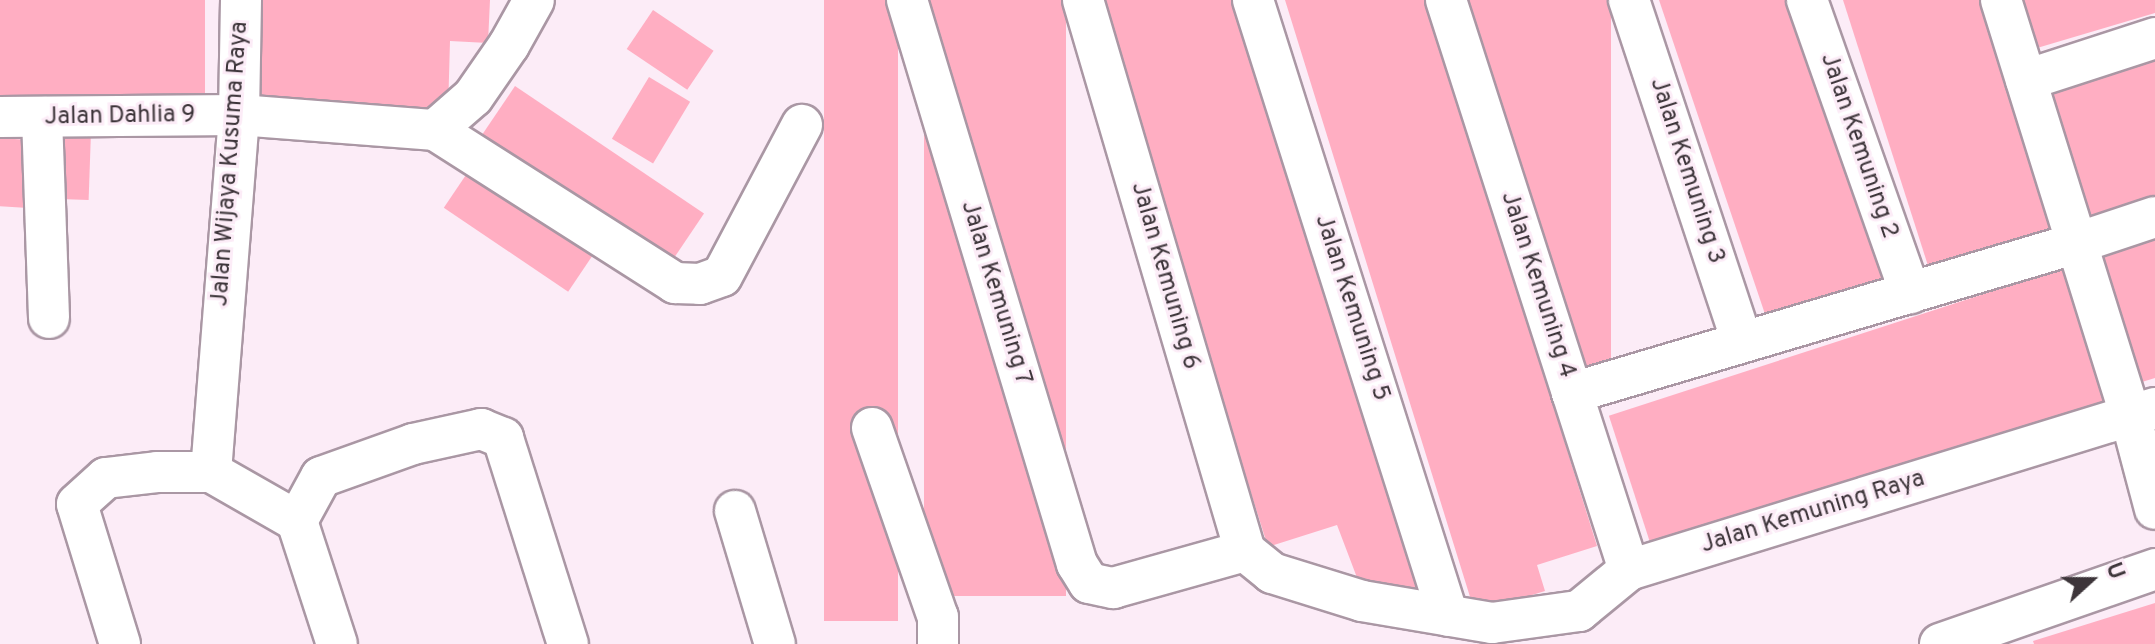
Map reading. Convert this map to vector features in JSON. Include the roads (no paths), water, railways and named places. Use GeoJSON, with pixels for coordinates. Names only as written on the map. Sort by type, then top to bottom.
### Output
{"type":"FeatureCollection","features":[{"type":"Feature","properties":{"kind":"street","name":"Jalan Wijaya Kusuma Raya"},"geometry":{"type":"LineString","coordinates":[[211,472],[239,115],[241,0]]}},
{"type":"Feature","properties":{"kind":"street"},"geometry":{"type":"LineString","coordinates":[[534,0],[509,45],[473,97],[435,130],[675,283],[700,284],[722,276],[802,125]]}},
{"type":"Feature","properties":{"kind":"street","name":"Jalan Kemuning 7"},"geometry":{"type":"LineString","coordinates":[[907,0],[1077,564],[1089,583],[1113,588],[1245,551]]}},
{"type":"Feature","properties":{"kind":"street","name":"Jalan Kemuning 6"},"geometry":{"type":"LineString","coordinates":[[1083,0],[1245,551]]}},
{"type":"Feature","properties":{"kind":"street","name":"Jalan Kemuning 5"},"geometry":{"type":"LineString","coordinates":[[1253,0],[1448,616]]}},
{"type":"Feature","properties":{"kind":"street","name":"Jalan Kemuning 4"},"geometry":{"type":"LineString","coordinates":[[1446,0],[1629,570]]}},
{"type":"Feature","properties":{"kind":"street","name":"Jalan Kemuning 3"},"geometry":{"type":"LineString","coordinates":[[1629,0],[1742,342]]}},
{"type":"Feature","properties":{"kind":"street","name":"Jalan Kemuning 2"},"geometry":{"type":"LineString","coordinates":[[1807,0],[1910,293]]}},
{"type":"Feature","properties":{"kind":"street"},"geometry":{"type":"LineString","coordinates":[[2001,0],[2077,243],[2143,411],[2155,509]]}},
{"type":"Feature","properties":{"kind":"street"},"geometry":{"type":"LineString","coordinates":[[2026,80],[2155,38]]}},
{"type":"Feature","properties":{"kind":"street","name":"Jalan Dahlia 9"},"geometry":{"type":"LineString","coordinates":[[0,117],[239,115],[435,130]]}},
{"type":"Feature","properties":{"kind":"street"},"geometry":{"type":"LineString","coordinates":[[42,117],[49,318]]}},
{"type":"Feature","properties":{"kind":"street"},"geometry":{"type":"LineString","coordinates":[[1572,393],[2155,217]]}},
{"type":"Feature","properties":{"kind":"street","name":"Jalan Kemuning Raya"},"geometry":{"type":"LineString","coordinates":[[1245,551],[1272,573],[1362,601],[1492,623],[1584,628],[1629,570],[2143,411]]}},
{"type":"Feature","properties":{"kind":"street"},"geometry":{"type":"LineString","coordinates":[[872,428],[938,617],[938,644]]}},
{"type":"Feature","properties":{"kind":"street"},"geometry":{"type":"LineString","coordinates":[[297,521],[321,477],[413,444],[481,429],[503,438],[568,644]]}},
{"type":"Feature","properties":{"kind":"street"},"geometry":{"type":"LineString","coordinates":[[120,644],[77,504],[106,478],[157,472],[211,472],[297,521],[337,644]]}},
{"type":"Feature","properties":{"kind":"street"},"geometry":{"type":"LineString","coordinates":[[735,511],[775,644]]}},
{"type":"Feature","properties":{"kind":"street"},"geometry":{"type":"LineString","coordinates":[[1940,644],[2013,633],[2155,569]]}}]}
